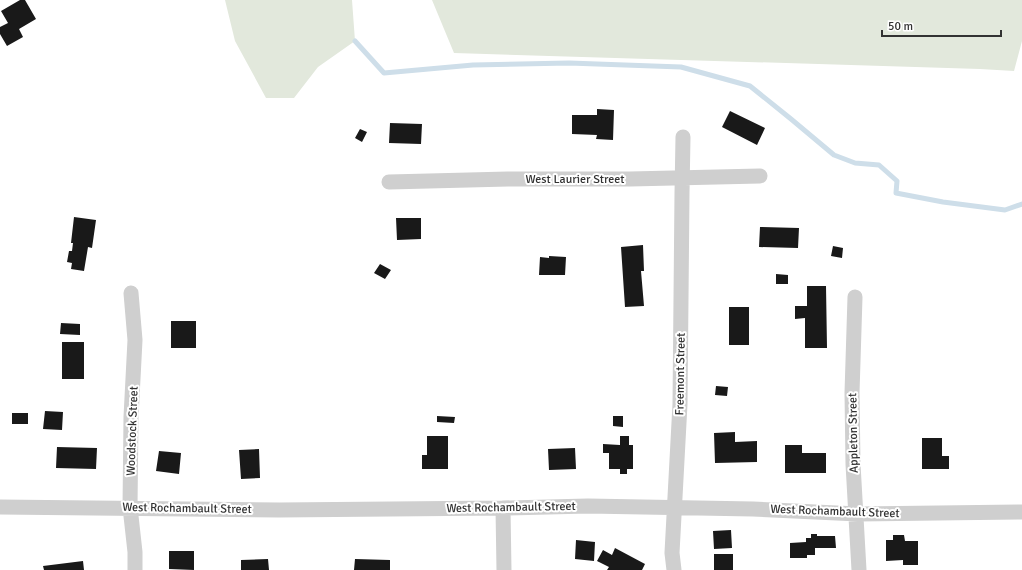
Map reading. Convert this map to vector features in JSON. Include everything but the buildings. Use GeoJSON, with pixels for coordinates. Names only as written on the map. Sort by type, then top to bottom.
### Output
{"type":"FeatureCollection","features":[{"type":"Feature","properties":{"kind":"street","name":"Freemont Street"},"geometry":{"type":"LineString","coordinates":[[674,570],[672,553],[676,508],[680,404],[683,136]]}},
{"type":"Feature","properties":{"kind":"street","name":"West Laurier Street"},"geometry":{"type":"LineString","coordinates":[[389,182],[760,176]]}},
{"type":"Feature","properties":{"kind":"street","name":"Woodstock Street"},"geometry":{"type":"LineString","coordinates":[[131,293],[135,340],[131,417],[130,507],[135,552],[135,570]]}},
{"type":"Feature","properties":{"kind":"street","name":"Appleton Street"},"geometry":{"type":"LineString","coordinates":[[855,297],[852,393],[853,464],[859,570]]}},
{"type":"Feature","properties":{"kind":"street","name":"West Rochambault Street"},"geometry":{"type":"LineString","coordinates":[[0,507],[130,507],[279,510],[588,506],[753,509],[856,514],[1022,512]]}},
{"type":"Feature","properties":{"kind":"street"},"geometry":{"type":"LineString","coordinates":[[503,508],[504,570]]}},
{"type":"Feature","properties":{"kind":"shaded area"},"geometry":{"type":"Polygon","coordinates":[[[225,0],[352,0],[355,41],[318,67],[294,98],[266,98],[235,41],[225,0]]]}},
{"type":"Feature","properties":{"kind":"shaded area"},"geometry":{"type":"Polygon","coordinates":[[[432,0],[1022,0],[1022,41],[1014,71],[454,53],[432,0]]]}},
{"type":"Feature","properties":{"kind":"waterway"},"geometry":{"type":"LineString","coordinates":[[355,41],[384,73],[473,65],[569,63],[681,67],[750,86],[834,155],[855,163],[879,165],[897,181],[896,193],[943,202],[1005,210],[1022,204]]}}]}
